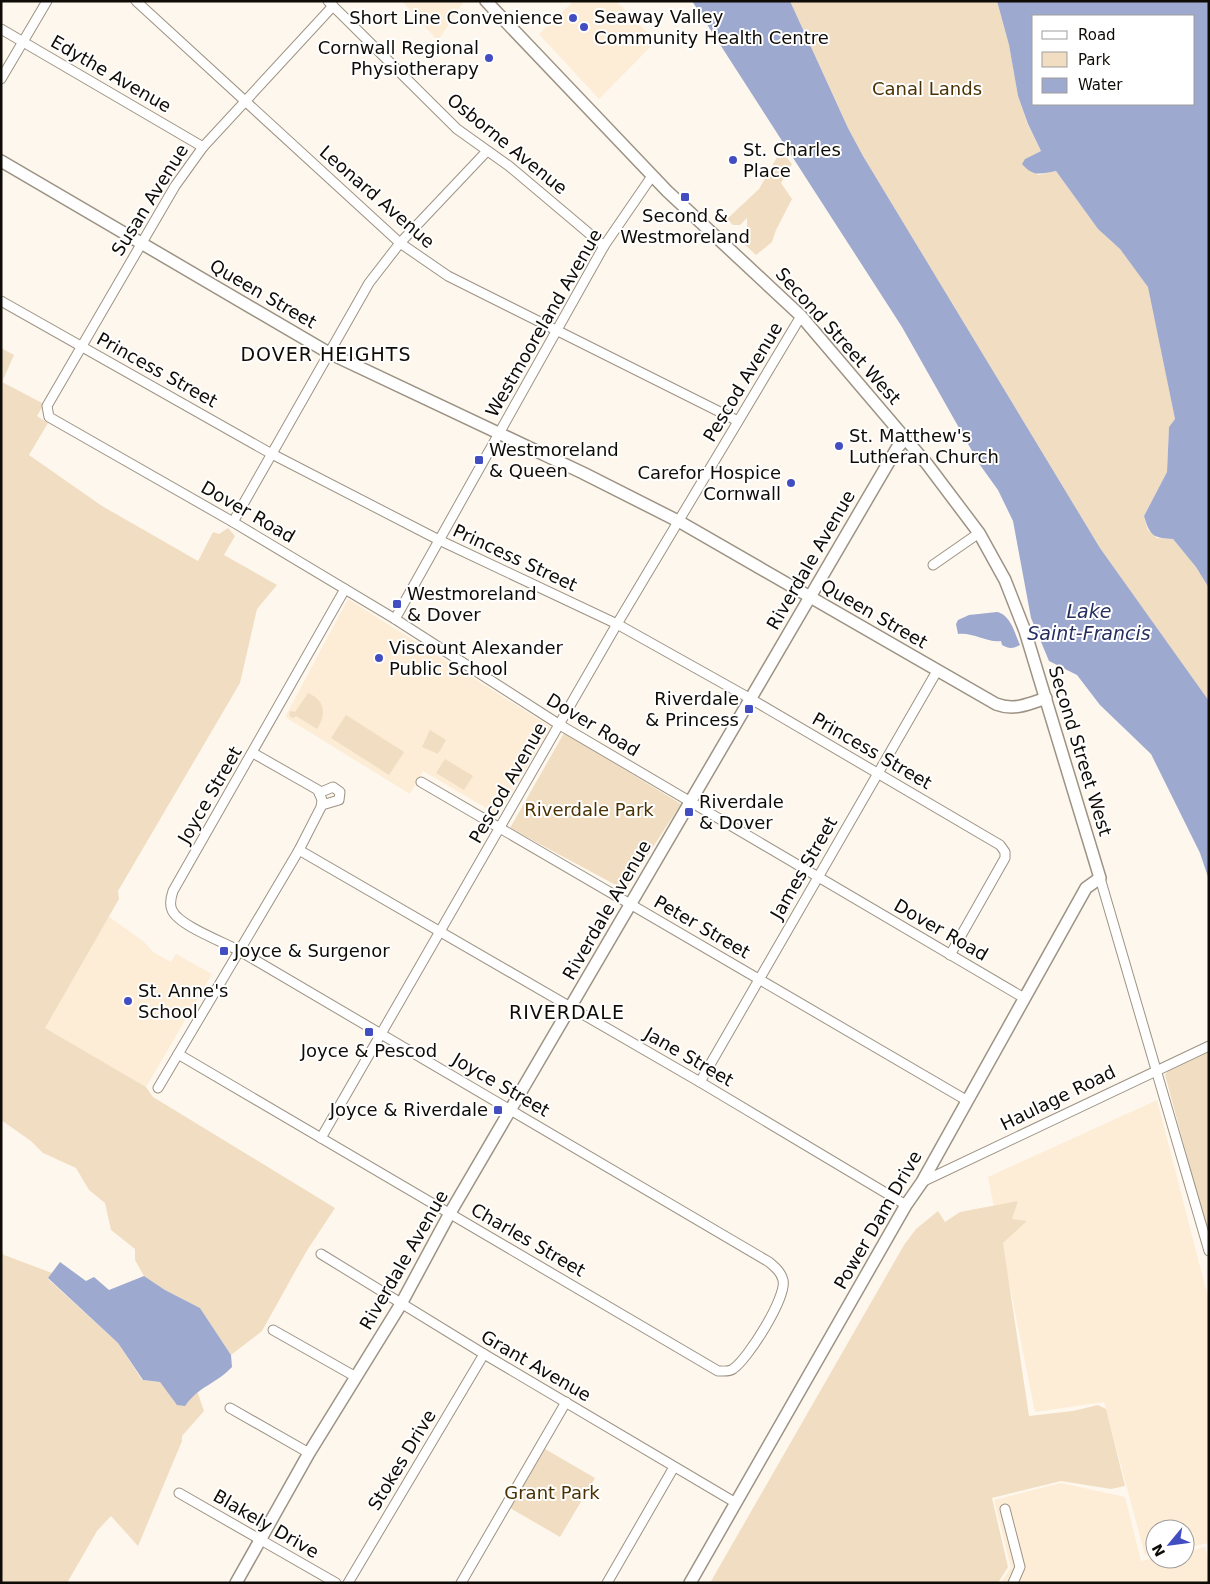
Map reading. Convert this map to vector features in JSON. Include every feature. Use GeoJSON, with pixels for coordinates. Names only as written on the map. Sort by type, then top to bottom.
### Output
{"type":"FeatureCollection","features":[{"type":"Feature","properties":{"kind":"street"},"geometry":{"type":"LineString","coordinates":[[1,79],[47,1]]}},
{"type":"Feature","properties":{"kind":"street","name":"Leonard Avenue"},"geometry":{"type":"LineString","coordinates":[[136,1],[400,243],[448,276],[738,421]]}},
{"type":"Feature","properties":{"kind":"street","name":"Second Street West"},"geometry":{"type":"LineString","coordinates":[[486,1],[652,176],[801,316],[944,484],[979,533],[999,569],[1015,606],[1046,698],[1157,1069],[1209,1251]]}},
{"type":"Feature","properties":{"kind":"street","name":"Susan Avenue"},"geometry":{"type":"LineString","coordinates":[[46,412],[81,346],[175,186],[203,147],[330,4]]}},
{"type":"Feature","properties":{"kind":"street","name":"Osborne Avenue"},"geometry":{"type":"LineString","coordinates":[[330,4],[456,128],[509,166],[604,246]]}},
{"type":"Feature","properties":{"kind":"street","name":"Edythe Avenue"},"geometry":{"type":"LineString","coordinates":[[1,29],[203,147]]}},
{"type":"Feature","properties":{"kind":"street"},"geometry":{"type":"LineString","coordinates":[[232,522],[369,283],[400,243],[487,151]]}},
{"type":"Feature","properties":{"kind":"street","name":"Queen Street"},"geometry":{"type":"LineString","coordinates":[[1,161],[329,353],[583,473],[680,522],[937,671],[1002,706],[1018,707],[1046,698]]}},
{"type":"Feature","properties":{"kind":"street","name":"Westmooreland Avenue"},"geometry":{"type":"LineString","coordinates":[[395,619],[604,246],[652,176]]}},
{"type":"Feature","properties":{"kind":"street","name":"Princess Street"},"geometry":{"type":"LineString","coordinates":[[1,301],[270,453],[439,540],[617,624],[751,698],[1000,845],[1006,855],[950,955]]}},
{"type":"Feature","properties":{"kind":"street","name":"Pescod Avenue"},"geometry":{"type":"LineString","coordinates":[[320,1138],[560,726],[617,624],[680,522],[801,316]]}},
{"type":"Feature","properties":{"kind":"street","name":"Dover Road"},"geometry":{"type":"LineString","coordinates":[[46,412],[48,417],[232,522],[395,619],[560,726],[691,801],[1024,998]]}},
{"type":"Feature","properties":{"kind":"street","name":"Riverdale Avenue"},"geometry":{"type":"LineString","coordinates":[[236,1583],[309,1453],[401,1304],[450,1213],[810,596],[897,448],[906,438]]}},
{"type":"Feature","properties":{"kind":"street"},"geometry":{"type":"LineString","coordinates":[[934,565],[979,533]]}},
{"type":"Feature","properties":{"kind":"street","name":"Joyce Street"},"geometry":{"type":"LineString","coordinates":[[345,589],[173,891],[170,902],[171,908],[177,916],[769,1262]]}},
{"type":"Feature","properties":{"kind":"street","name":"James Street"},"geometry":{"type":"LineString","coordinates":[[700,1082],[937,671]]}},
{"type":"Feature","properties":{"kind":"street"},"geometry":{"type":"LineString","coordinates":[[158,1088],[212,999],[238,950],[299,850],[322,805],[319,793],[253,753]]}},
{"type":"Feature","properties":{"kind":"street","name":"Peter Street"},"geometry":{"type":"LineString","coordinates":[[421,782],[966,1100]]}},
{"type":"Feature","properties":{"kind":"street"},"geometry":{"type":"LineString","coordinates":[[319,793],[333,787],[337,788],[341,796],[333,803],[322,805]]}},
{"type":"Feature","properties":{"kind":"street","name":"Jane Street"},"geometry":{"type":"LineString","coordinates":[[299,850],[700,1082],[906,1205]]}},
{"type":"Feature","properties":{"kind":"street","name":"Power Dam Drive"},"geometry":{"type":"LineString","coordinates":[[690,1583],[906,1205],[922,1182],[966,1100],[1086,888],[1100,878]]}},
{"type":"Feature","properties":{"kind":"street","name":"Haulage Road"},"geometry":{"type":"LineString","coordinates":[[922,1182],[1209,1046]]}},
{"type":"Feature","properties":{"kind":"street","name":"Charles Street"},"geometry":{"type":"LineString","coordinates":[[178,1054],[718,1370],[731,1371],[742,1362],[777,1305],[784,1281],[779,1271],[769,1262]]}},
{"type":"Feature","properties":{"kind":"street","name":"Grant Avenue"},"geometry":{"type":"LineString","coordinates":[[321,1254],[484,1354],[736,1503]]}},
{"type":"Feature","properties":{"kind":"street"},"geometry":{"type":"LineString","coordinates":[[273,1330],[356,1377]]}},
{"type":"Feature","properties":{"kind":"street","name":"Stokes Drive"},"geometry":{"type":"LineString","coordinates":[[348,1583],[484,1354]]}},
{"type":"Feature","properties":{"kind":"street"},"geometry":{"type":"LineString","coordinates":[[461,1583],[566,1402]]}},
{"type":"Feature","properties":{"kind":"street"},"geometry":{"type":"LineString","coordinates":[[230,1408],[309,1453]]}},
{"type":"Feature","properties":{"kind":"street"},"geometry":{"type":"LineString","coordinates":[[607,1583],[674,1467]]}},
{"type":"Feature","properties":{"kind":"street","name":"Blakely Drive"},"geometry":{"type":"LineString","coordinates":[[179,1493],[336,1583]]}},
{"type":"Feature","properties":{"kind":"street"},"geometry":{"type":"LineString","coordinates":[[1005,1509],[1020,1568],[1012,1583]]}},
{"type":"Feature","properties":{"kind":"shaded area"},"geometry":{"type":"Polygon","coordinates":[[[402,1],[464,1],[438,41],[402,1]]]}},
{"type":"Feature","properties":{"kind":"shaded area"},"geometry":{"type":"Polygon","coordinates":[[[574,1],[616,1],[656,41],[599,99],[539,34],[574,1]]]}},
{"type":"Feature","properties":{"kind":"shaded area","name":"Viscount Alexander Public School"},"geometry":{"type":"Polygon","coordinates":[[[348,599],[551,727],[498,815],[423,771],[410,794],[285,717],[348,599]]]}},
{"type":"Feature","properties":{"kind":"shaded area","name":"St. Anne's School"},"geometry":{"type":"Polygon","coordinates":[[[108,916],[144,942],[153,952],[171,962],[176,954],[212,974],[146,1087],[44,1028],[108,916]]]}},
{"type":"Feature","properties":{"kind":"shaded area"},"geometry":{"type":"Polygon","coordinates":[[[1157,1100],[1209,1301],[1209,1543],[1195,1546],[1195,1519],[1145,1519],[1145,1555],[1104,1402],[1035,1412],[988,1177],[1157,1100]]]}},
{"type":"Feature","properties":{"kind":"shaded area"},"geometry":{"type":"Polygon","coordinates":[[[1061,1483],[1125,1497],[1141,1561],[1145,1560],[1145,1569],[1195,1569],[1195,1550],[1205,1547],[1209,1564],[1209,1583],[1000,1583],[1011,1568],[994,1500],[1061,1483]]]}},
{"type":"Feature","properties":{"kind":"green space","name":"Canal Lands"},"geometry":{"type":"Polygon","coordinates":[[[790,1],[997,1],[1009,45],[1018,96],[1028,125],[1041,151],[1025,159],[1038,175],[1056,171],[1098,229],[1120,249],[1149,287],[1175,419],[1169,427],[1167,472],[1144,516],[1148,530],[1157,538],[1173,539],[1196,567],[1209,588],[1209,701],[1100,548],[863,156],[848,128],[790,1]]]}},
{"type":"Feature","properties":{"kind":"green space"},"geometry":{"type":"Polygon","coordinates":[[[781,150],[792,164],[781,183],[792,199],[772,242],[756,255],[743,243],[747,235],[747,218],[740,225],[733,225],[727,219],[759,189],[781,150]]]}},
{"type":"Feature","properties":{"kind":"green space"},"geometry":{"type":"Polygon","coordinates":[[[1,348],[14,355],[2,382],[44,404],[37,416],[48,423],[29,455],[102,506],[198,561],[213,532],[219,534],[228,528],[235,536],[224,555],[277,585],[257,609],[240,683],[118,891],[119,899],[45,1028],[146,1087],[153,1097],[335,1208],[306,1252],[262,1331],[231,1355],[200,1308],[165,1290],[144,1276],[135,1260],[135,1249],[111,1230],[105,1203],[89,1190],[76,1168],[43,1153],[31,1141],[1,1120],[1,348]]]}},
{"type":"Feature","properties":{"kind":"green space"},"geometry":{"type":"Polygon","coordinates":[[[308,693],[318,699],[323,708],[322,718],[317,729],[296,716],[290,717],[289,713],[291,711],[295,712],[308,693]]]}},
{"type":"Feature","properties":{"kind":"green space"},"geometry":{"type":"Polygon","coordinates":[[[346,715],[404,752],[389,775],[331,738],[346,715]]]}},
{"type":"Feature","properties":{"kind":"green space"},"geometry":{"type":"Polygon","coordinates":[[[430,730],[446,740],[438,754],[422,747],[430,730]]]}},
{"type":"Feature","properties":{"kind":"green space","name":"Riverdale Park"},"geometry":{"type":"Polygon","coordinates":[[[564,733],[681,804],[625,890],[510,828],[564,733]]]}},
{"type":"Feature","properties":{"kind":"green space"},"geometry":{"type":"Polygon","coordinates":[[[445,759],[473,776],[464,790],[436,773],[445,759]]]}},
{"type":"Feature","properties":{"kind":"green space"},"geometry":{"type":"Polygon","coordinates":[[[1209,1050],[1209,1238],[1165,1075],[1168,1070],[1209,1050]]]}},
{"type":"Feature","properties":{"kind":"green space"},"geometry":{"type":"Polygon","coordinates":[[[1018,1201],[1012,1219],[1027,1221],[1003,1243],[1029,1416],[1073,1411],[1098,1405],[1106,1409],[1125,1486],[1111,1489],[1061,1481],[992,1498],[1008,1567],[998,1583],[710,1583],[904,1245],[916,1229],[938,1211],[945,1222],[960,1212],[1018,1201]]]}},
{"type":"Feature","properties":{"kind":"green space"},"geometry":{"type":"Polygon","coordinates":[[[1,1251],[4,1255],[52,1273],[48,1279],[118,1343],[142,1380],[160,1382],[177,1404],[197,1391],[204,1411],[182,1436],[182,1441],[138,1546],[111,1516],[97,1531],[67,1583],[1,1583],[1,1251]]]}},
{"type":"Feature","properties":{"kind":"green space","name":"Grant Park"},"geometry":{"type":"Polygon","coordinates":[[[545,1449],[595,1478],[560,1537],[510,1508],[545,1449]]]}},
{"type":"Feature","properties":{"kind":"water","name":"Lake Saint-Francis"},"geometry":{"type":"Polygon","coordinates":[[[692,1],[790,1],[848,128],[863,156],[1100,548],[1209,701],[1209,880],[1200,853],[1151,754],[1100,705],[1077,675],[1049,661],[1031,618],[1013,521],[998,490],[980,465],[902,327],[692,1]]]}},
{"type":"Feature","properties":{"kind":"water"},"geometry":{"type":"Polygon","coordinates":[[[997,1],[1209,1],[1209,588],[1196,567],[1173,539],[1153,535],[1148,528],[1144,516],[1167,472],[1169,427],[1175,419],[1148,287],[1120,249],[1098,229],[1056,171],[1042,174],[1034,173],[1022,164],[1025,159],[1041,151],[1028,124],[1018,96],[1009,45],[997,1]]]}},
{"type":"Feature","properties":{"kind":"water"},"geometry":{"type":"Polygon","coordinates":[[[997,612],[1009,621],[1020,645],[1009,648],[1002,645],[1001,641],[958,634],[956,624],[958,620],[969,615],[997,612]]]}},
{"type":"Feature","properties":{"kind":"water"},"geometry":{"type":"Polygon","coordinates":[[[60,1262],[86,1281],[94,1277],[109,1290],[144,1276],[165,1290],[200,1308],[231,1355],[232,1367],[202,1389],[185,1406],[177,1405],[160,1382],[143,1380],[118,1343],[48,1278],[60,1262]]]}},
{"type":"Feature","properties":{"kind":"place","name":"Short Line Convenience"},"geometry":{"type":"Point","coordinates":[573,18]}},
{"type":"Feature","properties":{"kind":"place","name":"Seaway Valley Community Health Centre"},"geometry":{"type":"Point","coordinates":[584,27]}},
{"type":"Feature","properties":{"kind":"place","name":"Cornwall Regional Physiotherapy"},"geometry":{"type":"Point","coordinates":[489,58]}},
{"type":"Feature","properties":{"kind":"place","name":"St. Charles Place"},"geometry":{"type":"Point","coordinates":[733,160]}},
{"type":"Feature","properties":{"kind":"place","name":"Second & Westmoreland"},"geometry":{"type":"Point","coordinates":[685,197]}},
{"type":"Feature","properties":{"kind":"place","name":"St. Matthew's Lutheran Church"},"geometry":{"type":"Point","coordinates":[839,446]}},
{"type":"Feature","properties":{"kind":"place","name":"Westmoreland & Queen"},"geometry":{"type":"Point","coordinates":[479,460]}},
{"type":"Feature","properties":{"kind":"place","name":"Carefor Hospice Cornwall"},"geometry":{"type":"Point","coordinates":[791,483]}},
{"type":"Feature","properties":{"kind":"place","name":"Westmoreland & Dover"},"geometry":{"type":"Point","coordinates":[397,604]}},
{"type":"Feature","properties":{"kind":"place","name":"Viscount Alexander Public School"},"geometry":{"type":"Point","coordinates":[379,658]}},
{"type":"Feature","properties":{"kind":"place","name":"Riverdale & Princess"},"geometry":{"type":"Point","coordinates":[749,709]}},
{"type":"Feature","properties":{"kind":"place","name":"Riverdale & Dover"},"geometry":{"type":"Point","coordinates":[689,812]}},
{"type":"Feature","properties":{"kind":"place","name":"Joyce & Surgenor"},"geometry":{"type":"Point","coordinates":[224,951]}},
{"type":"Feature","properties":{"kind":"place","name":"St. Anne's School"},"geometry":{"type":"Point","coordinates":[128,1001]}},
{"type":"Feature","properties":{"kind":"place","name":"Joyce & Pescod"},"geometry":{"type":"Point","coordinates":[369,1032]}},
{"type":"Feature","properties":{"kind":"place","name":"Joyce & Riverdale"},"geometry":{"type":"Point","coordinates":[498,1110]}},
{"type":"Feature","properties":{"kind":"district","name":"DOVER HEIGHTS"},"geometry":{"type":"Point","coordinates":[326,354]}},
{"type":"Feature","properties":{"kind":"district","name":"RIVERDALE"},"geometry":{"type":"Point","coordinates":[567,1012]}}]}
